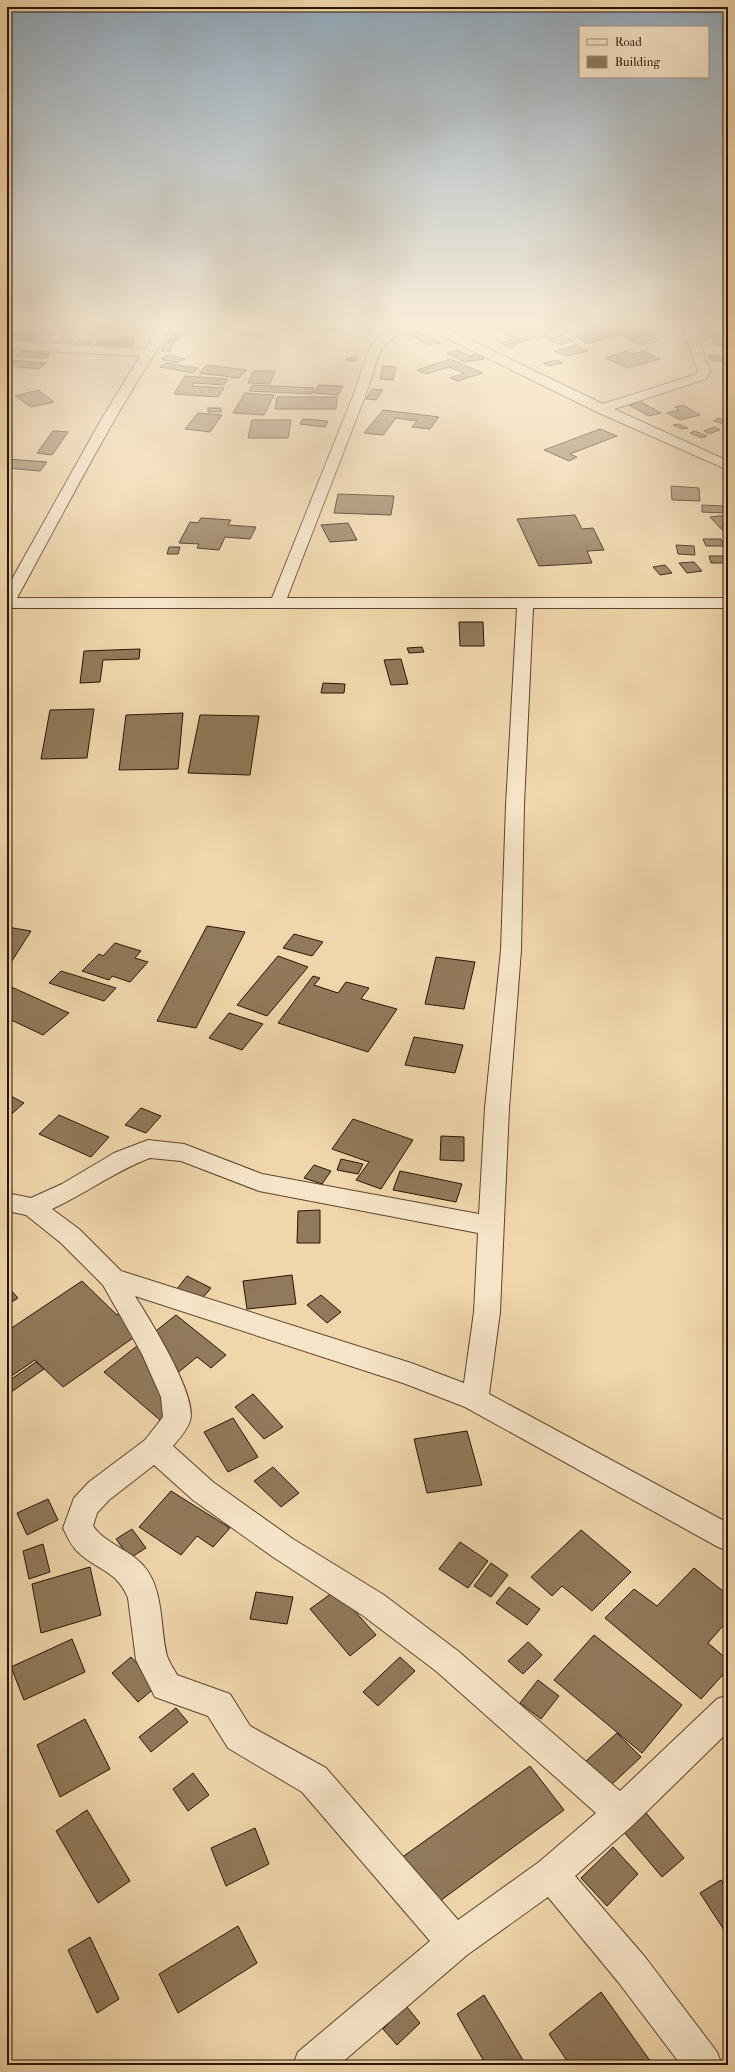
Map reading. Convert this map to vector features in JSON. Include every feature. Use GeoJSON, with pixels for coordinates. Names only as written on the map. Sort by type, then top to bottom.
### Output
{"type":"FeatureCollection","features":[{"type":"Feature","properties":{"kind":"street"},"geometry":{"type":"LineString","coordinates":[[112,418],[7,603],[728,603]]}},
{"type":"Feature","properties":{"kind":"street"},"geometry":{"type":"LineString","coordinates":[[278,602],[332,459],[350,418]]}},
{"type":"Feature","properties":{"kind":"street"},"geometry":{"type":"LineString","coordinates":[[621,418],[728,466]]}},
{"type":"Feature","properties":{"kind":"street"},"geometry":{"type":"LineString","coordinates":[[476,1399],[487,1312],[497,1108],[511,950],[514,805],[525,603]]}},
{"type":"Feature","properties":{"kind":"street"},"geometry":{"type":"LineString","coordinates":[[33,1208],[71,1190],[122,1159],[148,1149],[184,1153],[260,1182],[492,1226]]}},
{"type":"Feature","properties":{"kind":"street"},"geometry":{"type":"LineString","coordinates":[[7,1202],[33,1208],[70,1236],[112,1278],[154,1352],[175,1397],[177,1420],[155,1448],[99,1491],[84,1507],[78,1528],[88,1543],[120,1563],[136,1580],[143,1598],[152,1660],[166,1686],[219,1704],[239,1737],[314,1780],[455,1943]]}},
{"type":"Feature","properties":{"kind":"street"},"geometry":{"type":"LineString","coordinates":[[112,1278],[411,1374],[476,1399],[728,1538]]}},
{"type":"Feature","properties":{"kind":"street"},"geometry":{"type":"LineString","coordinates":[[155,1448],[203,1491],[283,1548],[373,1605],[447,1662],[620,1813]]}},
{"type":"Feature","properties":{"kind":"street"},"geometry":{"type":"LineString","coordinates":[[311,2065],[455,1943],[551,1874],[620,1813],[728,1710]]}},
{"type":"Feature","properties":{"kind":"street"},"geometry":{"type":"LineString","coordinates":[[551,1874],[632,1970],[704,2065]]}},
{"type":"Feature","properties":{"kind":"building"},"geometry":{"type":"Polygon","coordinates":[[[194,418],[220,418],[210,432],[185,429],[194,418]]]}},
{"type":"Feature","properties":{"kind":"building"},"geometry":{"type":"Polygon","coordinates":[[[377,418],[438,418],[430,429],[412,427],[417,421],[396,418],[383,435],[364,433],[377,418]]]}},
{"type":"Feature","properties":{"kind":"building"},"geometry":{"type":"Polygon","coordinates":[[[676,418],[689,418],[680,420],[676,418]]]}},
{"type":"Feature","properties":{"kind":"building"},"geometry":{"type":"Polygon","coordinates":[[[718,418],[728,421],[728,425],[714,421],[718,418]]]}},
{"type":"Feature","properties":{"kind":"building"},"geometry":{"type":"Polygon","coordinates":[[[303,419],[328,421],[325,427],[300,424],[303,419]]]}},
{"type":"Feature","properties":{"kind":"building"},"geometry":{"type":"Polygon","coordinates":[[[252,420],[291,420],[288,438],[248,438],[252,420]]]}},
{"type":"Feature","properties":{"kind":"building"},"geometry":{"type":"Polygon","coordinates":[[[679,424],[688,428],[682,429],[673,425],[679,424]]]}},
{"type":"Feature","properties":{"kind":"building"},"geometry":{"type":"Polygon","coordinates":[[[714,427],[720,430],[709,434],[704,431],[714,427]]]}},
{"type":"Feature","properties":{"kind":"building"},"geometry":{"type":"Polygon","coordinates":[[[600,429],[617,436],[570,454],[577,457],[569,461],[544,450],[600,429]]]}},
{"type":"Feature","properties":{"kind":"building"},"geometry":{"type":"Polygon","coordinates":[[[53,431],[68,432],[52,455],[37,453],[53,431]]]}},
{"type":"Feature","properties":{"kind":"building"},"geometry":{"type":"Polygon","coordinates":[[[695,431],[707,436],[702,438],[690,433],[695,431]]]}},
{"type":"Feature","properties":{"kind":"building"},"geometry":{"type":"Polygon","coordinates":[[[7,459],[47,462],[40,471],[7,468],[7,459]]]}},
{"type":"Feature","properties":{"kind":"building"},"geometry":{"type":"Polygon","coordinates":[[[671,486],[699,488],[700,501],[672,500],[671,486]]]}},
{"type":"Feature","properties":{"kind":"building"},"geometry":{"type":"Polygon","coordinates":[[[338,494],[394,496],[391,515],[334,513],[338,494]]]}},
{"type":"Feature","properties":{"kind":"building"},"geometry":{"type":"Polygon","coordinates":[[[702,505],[724,506],[724,513],[702,512],[702,505]]]}},
{"type":"Feature","properties":{"kind":"building"},"geometry":{"type":"Polygon","coordinates":[[[575,515],[582,529],[593,528],[604,550],[587,551],[592,563],[539,566],[517,519],[575,515]]]}},
{"type":"Feature","properties":{"kind":"building"},"geometry":{"type":"Polygon","coordinates":[[[728,515],[728,536],[710,517],[728,515]]]}},
{"type":"Feature","properties":{"kind":"building"},"geometry":{"type":"Polygon","coordinates":[[[201,518],[231,520],[228,525],[256,527],[250,539],[225,537],[219,550],[197,548],[199,544],[179,543],[190,522],[198,523],[201,518]]]}},
{"type":"Feature","properties":{"kind":"building"},"geometry":{"type":"Polygon","coordinates":[[[348,523],[357,540],[330,542],[321,525],[348,523]]]}},
{"type":"Feature","properties":{"kind":"building"},"geometry":{"type":"Polygon","coordinates":[[[703,539],[721,539],[724,546],[706,546],[703,539]]]}},
{"type":"Feature","properties":{"kind":"building"},"geometry":{"type":"Polygon","coordinates":[[[676,545],[694,546],[695,555],[678,554],[676,545]]]}},
{"type":"Feature","properties":{"kind":"building"},"geometry":{"type":"Polygon","coordinates":[[[169,547],[180,547],[178,554],[167,554],[169,547]]]}},
{"type":"Feature","properties":{"kind":"building"},"geometry":{"type":"Polygon","coordinates":[[[709,556],[728,556],[728,563],[711,563],[709,556]]]}},
{"type":"Feature","properties":{"kind":"building"},"geometry":{"type":"Polygon","coordinates":[[[694,562],[702,571],[687,573],[679,563],[694,562]]]}},
{"type":"Feature","properties":{"kind":"building"},"geometry":{"type":"Polygon","coordinates":[[[665,565],[672,573],[660,575],[653,567],[665,565]]]}},
{"type":"Feature","properties":{"kind":"building"},"geometry":{"type":"Polygon","coordinates":[[[459,622],[483,622],[484,646],[460,646],[459,622]]]}},
{"type":"Feature","properties":{"kind":"building"},"geometry":{"type":"Polygon","coordinates":[[[422,647],[424,652],[409,653],[407,648],[422,647]]]}},
{"type":"Feature","properties":{"kind":"building"},"geometry":{"type":"Polygon","coordinates":[[[140,649],[139,659],[103,660],[100,682],[80,683],[84,651],[140,649]]]}},
{"type":"Feature","properties":{"kind":"building"},"geometry":{"type":"Polygon","coordinates":[[[401,659],[408,684],[391,685],[384,660],[401,659]]]}},
{"type":"Feature","properties":{"kind":"building"},"geometry":{"type":"Polygon","coordinates":[[[323,683],[345,684],[344,693],[321,693],[323,683]]]}},
{"type":"Feature","properties":{"kind":"building"},"geometry":{"type":"Polygon","coordinates":[[[94,709],[87,758],[41,759],[50,710],[94,709]]]}},
{"type":"Feature","properties":{"kind":"building"},"geometry":{"type":"Polygon","coordinates":[[[183,713],[178,769],[119,770],[126,715],[183,713]]]}},
{"type":"Feature","properties":{"kind":"building"},"geometry":{"type":"Polygon","coordinates":[[[200,715],[259,716],[250,775],[188,773],[200,715]]]}},
{"type":"Feature","properties":{"kind":"building"},"geometry":{"type":"Polygon","coordinates":[[[207,926],[245,932],[196,1028],[157,1021],[207,926]]]}},
{"type":"Feature","properties":{"kind":"building"},"geometry":{"type":"Polygon","coordinates":[[[7,927],[31,931],[10,964],[7,963],[7,927]]]}},
{"type":"Feature","properties":{"kind":"building"},"geometry":{"type":"Polygon","coordinates":[[[294,934],[323,942],[312,956],[283,948],[294,934]]]}},
{"type":"Feature","properties":{"kind":"building"},"geometry":{"type":"Polygon","coordinates":[[[115,943],[141,951],[135,958],[148,962],[130,982],[112,976],[109,980],[82,971],[99,954],[103,956],[115,943]]]}},
{"type":"Feature","properties":{"kind":"building"},"geometry":{"type":"Polygon","coordinates":[[[278,956],[308,967],[267,1016],[237,1005],[278,956]]]}},
{"type":"Feature","properties":{"kind":"building"},"geometry":{"type":"Polygon","coordinates":[[[436,957],[475,962],[464,1009],[425,1004],[436,957]]]}},
{"type":"Feature","properties":{"kind":"building"},"geometry":{"type":"Polygon","coordinates":[[[61,971],[116,988],[104,1001],[49,983],[61,971]]]}},
{"type":"Feature","properties":{"kind":"building"},"geometry":{"type":"Polygon","coordinates":[[[313,976],[320,978],[314,985],[338,993],[346,982],[369,988],[361,999],[397,1009],[368,1052],[278,1023],[313,976]]]}},
{"type":"Feature","properties":{"kind":"building"},"geometry":{"type":"Polygon","coordinates":[[[7,985],[69,1013],[43,1035],[7,1018],[7,985]]]}},
{"type":"Feature","properties":{"kind":"building"},"geometry":{"type":"Polygon","coordinates":[[[229,1013],[263,1024],[242,1050],[209,1038],[229,1013]]]}},
{"type":"Feature","properties":{"kind":"building"},"geometry":{"type":"Polygon","coordinates":[[[414,1037],[463,1045],[455,1073],[405,1065],[414,1037]]]}},
{"type":"Feature","properties":{"kind":"building"},"geometry":{"type":"Polygon","coordinates":[[[7,1094],[24,1103],[7,1118],[7,1094]]]}},
{"type":"Feature","properties":{"kind":"building"},"geometry":{"type":"Polygon","coordinates":[[[141,1108],[161,1116],[146,1133],[125,1125],[141,1108]]]}},
{"type":"Feature","properties":{"kind":"building"},"geometry":{"type":"Polygon","coordinates":[[[59,1115],[109,1137],[91,1157],[39,1134],[59,1115]]]}},
{"type":"Feature","properties":{"kind":"building"},"geometry":{"type":"Polygon","coordinates":[[[353,1119],[413,1140],[381,1189],[356,1180],[369,1162],[332,1149],[353,1119]]]}},
{"type":"Feature","properties":{"kind":"building"},"geometry":{"type":"Polygon","coordinates":[[[441,1136],[464,1137],[464,1161],[440,1160],[441,1136]]]}},
{"type":"Feature","properties":{"kind":"building"},"geometry":{"type":"Polygon","coordinates":[[[341,1159],[363,1164],[358,1174],[337,1170],[341,1159]]]}},
{"type":"Feature","properties":{"kind":"building"},"geometry":{"type":"Polygon","coordinates":[[[314,1165],[331,1171],[322,1184],[304,1178],[314,1165]]]}},
{"type":"Feature","properties":{"kind":"building"},"geometry":{"type":"Polygon","coordinates":[[[400,1171],[462,1184],[456,1202],[393,1190],[400,1171]]]}},
{"type":"Feature","properties":{"kind":"building"},"geometry":{"type":"Polygon","coordinates":[[[320,1210],[320,1243],[297,1243],[298,1211],[320,1210]]]}},
{"type":"Feature","properties":{"kind":"building"},"geometry":{"type":"Polygon","coordinates":[[[292,1275],[296,1304],[247,1309],[243,1281],[292,1275]]]}},
{"type":"Feature","properties":{"kind":"building"},"geometry":{"type":"Polygon","coordinates":[[[187,1276],[211,1288],[201,1300],[177,1289],[187,1276]]]}},
{"type":"Feature","properties":{"kind":"building"},"geometry":{"type":"Polygon","coordinates":[[[82,1281],[117,1315],[131,1304],[153,1324],[63,1387],[35,1360],[7,1379],[7,1331],[82,1281]]]}},
{"type":"Feature","properties":{"kind":"building"},"geometry":{"type":"Polygon","coordinates":[[[7,1286],[18,1298],[7,1305],[7,1286]]]}},
{"type":"Feature","properties":{"kind":"building"},"geometry":{"type":"Polygon","coordinates":[[[321,1295],[341,1312],[327,1323],[307,1305],[321,1295]]]}},
{"type":"Feature","properties":{"kind":"building"},"geometry":{"type":"Polygon","coordinates":[[[176,1315],[226,1355],[211,1368],[197,1357],[164,1384],[190,1406],[167,1426],[104,1372],[176,1315]]]}},
{"type":"Feature","properties":{"kind":"building"},"geometry":{"type":"Polygon","coordinates":[[[36,1362],[44,1369],[7,1395],[7,1382],[36,1362]]]}},
{"type":"Feature","properties":{"kind":"building"},"geometry":{"type":"Polygon","coordinates":[[[253,1394],[283,1427],[264,1439],[235,1407],[253,1394]]]}},
{"type":"Feature","properties":{"kind":"building"},"geometry":{"type":"Polygon","coordinates":[[[233,1418],[258,1457],[228,1472],[204,1432],[233,1418]]]}},
{"type":"Feature","properties":{"kind":"building"},"geometry":{"type":"Polygon","coordinates":[[[467,1431],[482,1485],[427,1493],[414,1439],[467,1431]]]}},
{"type":"Feature","properties":{"kind":"building"},"geometry":{"type":"Polygon","coordinates":[[[273,1467],[299,1493],[281,1507],[254,1481],[273,1467]]]}},
{"type":"Feature","properties":{"kind":"building"},"geometry":{"type":"Polygon","coordinates":[[[171,1491],[230,1528],[213,1547],[197,1536],[181,1555],[139,1527],[171,1491]]]}},
{"type":"Feature","properties":{"kind":"building"},"geometry":{"type":"Polygon","coordinates":[[[48,1499],[58,1520],[27,1535],[17,1513],[48,1499]]]}},
{"type":"Feature","properties":{"kind":"building"},"geometry":{"type":"Polygon","coordinates":[[[132,1529],[146,1548],[130,1558],[116,1539],[132,1529]]]}},
{"type":"Feature","properties":{"kind":"building"},"geometry":{"type":"Polygon","coordinates":[[[581,1530],[631,1572],[592,1611],[562,1586],[552,1596],[531,1577],[581,1530]]]}},
{"type":"Feature","properties":{"kind":"building"},"geometry":{"type":"Polygon","coordinates":[[[460,1542],[488,1561],[468,1588],[439,1569],[460,1542]]]}},
{"type":"Feature","properties":{"kind":"building"},"geometry":{"type":"Polygon","coordinates":[[[43,1544],[50,1572],[29,1579],[23,1551],[43,1544]]]}},
{"type":"Feature","properties":{"kind":"building"},"geometry":{"type":"Polygon","coordinates":[[[491,1563],[508,1575],[491,1597],[474,1586],[491,1563]]]}},
{"type":"Feature","properties":{"kind":"building"},"geometry":{"type":"Polygon","coordinates":[[[90,1567],[101,1615],[41,1633],[32,1584],[90,1567]]]}},
{"type":"Feature","properties":{"kind":"building"},"geometry":{"type":"Polygon","coordinates":[[[694,1568],[728,1595],[728,1620],[708,1643],[728,1660],[728,1669],[701,1699],[605,1618],[634,1589],[657,1606],[694,1568]]]}},
{"type":"Feature","properties":{"kind":"building"},"geometry":{"type":"Polygon","coordinates":[[[509,1587],[540,1609],[527,1625],[496,1603],[509,1587]]]}},
{"type":"Feature","properties":{"kind":"building"},"geometry":{"type":"Polygon","coordinates":[[[336,1590],[376,1635],[350,1656],[310,1609],[336,1590]]]}},
{"type":"Feature","properties":{"kind":"building"},"geometry":{"type":"Polygon","coordinates":[[[256,1592],[293,1597],[287,1624],[250,1619],[256,1592]]]}},
{"type":"Feature","properties":{"kind":"building"},"geometry":{"type":"Polygon","coordinates":[[[594,1635],[682,1705],[642,1753],[554,1680],[594,1635]]]}},
{"type":"Feature","properties":{"kind":"building"},"geometry":{"type":"Polygon","coordinates":[[[72,1639],[85,1672],[24,1700],[11,1667],[72,1639]]]}},
{"type":"Feature","properties":{"kind":"building"},"geometry":{"type":"Polygon","coordinates":[[[528,1642],[542,1655],[523,1674],[508,1661],[528,1642]]]}},
{"type":"Feature","properties":{"kind":"building"},"geometry":{"type":"Polygon","coordinates":[[[131,1657],[157,1686],[138,1702],[112,1673],[131,1657]]]}},
{"type":"Feature","properties":{"kind":"building"},"geometry":{"type":"Polygon","coordinates":[[[400,1657],[415,1671],[378,1706],[363,1692],[400,1657]]]}},
{"type":"Feature","properties":{"kind":"building"},"geometry":{"type":"Polygon","coordinates":[[[538,1680],[559,1696],[541,1719],[520,1703],[538,1680]]]}},
{"type":"Feature","properties":{"kind":"building"},"geometry":{"type":"Polygon","coordinates":[[[176,1708],[188,1722],[151,1752],[139,1737],[176,1708]]]}},
{"type":"Feature","properties":{"kind":"building"},"geometry":{"type":"Polygon","coordinates":[[[85,1719],[110,1769],[60,1797],[37,1745],[85,1719]]]}},
{"type":"Feature","properties":{"kind":"building"},"geometry":{"type":"Polygon","coordinates":[[[617,1733],[641,1757],[610,1786],[586,1761],[617,1733]]]}},
{"type":"Feature","properties":{"kind":"building"},"geometry":{"type":"Polygon","coordinates":[[[530,1766],[564,1810],[433,1906],[401,1858],[530,1766]]]}},
{"type":"Feature","properties":{"kind":"building"},"geometry":{"type":"Polygon","coordinates":[[[193,1773],[209,1795],[188,1811],[173,1789],[193,1773]]]}},
{"type":"Feature","properties":{"kind":"building"},"geometry":{"type":"Polygon","coordinates":[[[87,1810],[130,1881],[98,1903],[56,1831],[87,1810]]]}},
{"type":"Feature","properties":{"kind":"building"},"geometry":{"type":"Polygon","coordinates":[[[646,1813],[684,1858],[662,1877],[623,1831],[646,1813]]]}},
{"type":"Feature","properties":{"kind":"building"},"geometry":{"type":"Polygon","coordinates":[[[255,1828],[269,1864],[226,1886],[211,1848],[255,1828]]]}},
{"type":"Feature","properties":{"kind":"building"},"geometry":{"type":"Polygon","coordinates":[[[613,1847],[638,1874],[607,1906],[581,1878],[613,1847]]]}},
{"type":"Feature","properties":{"kind":"building"},"geometry":{"type":"Polygon","coordinates":[[[721,1880],[728,1890],[728,1936],[700,1893],[721,1880]]]}},
{"type":"Feature","properties":{"kind":"building"},"geometry":{"type":"Polygon","coordinates":[[[238,1926],[257,1963],[178,2013],[159,1974],[238,1926]]]}},
{"type":"Feature","properties":{"kind":"building"},"geometry":{"type":"Polygon","coordinates":[[[90,1937],[119,1999],[97,2013],[68,1950],[90,1937]]]}},
{"type":"Feature","properties":{"kind":"building"},"geometry":{"type":"Polygon","coordinates":[[[601,1992],[653,2065],[570,2065],[549,2034],[601,1992]]]}},
{"type":"Feature","properties":{"kind":"building"},"geometry":{"type":"Polygon","coordinates":[[[484,1995],[526,2065],[486,2065],[457,2014],[484,1995]]]}},
{"type":"Feature","properties":{"kind":"building"},"geometry":{"type":"Polygon","coordinates":[[[406,2006],[420,2023],[397,2045],[383,2029],[406,2006]]]}}]}
